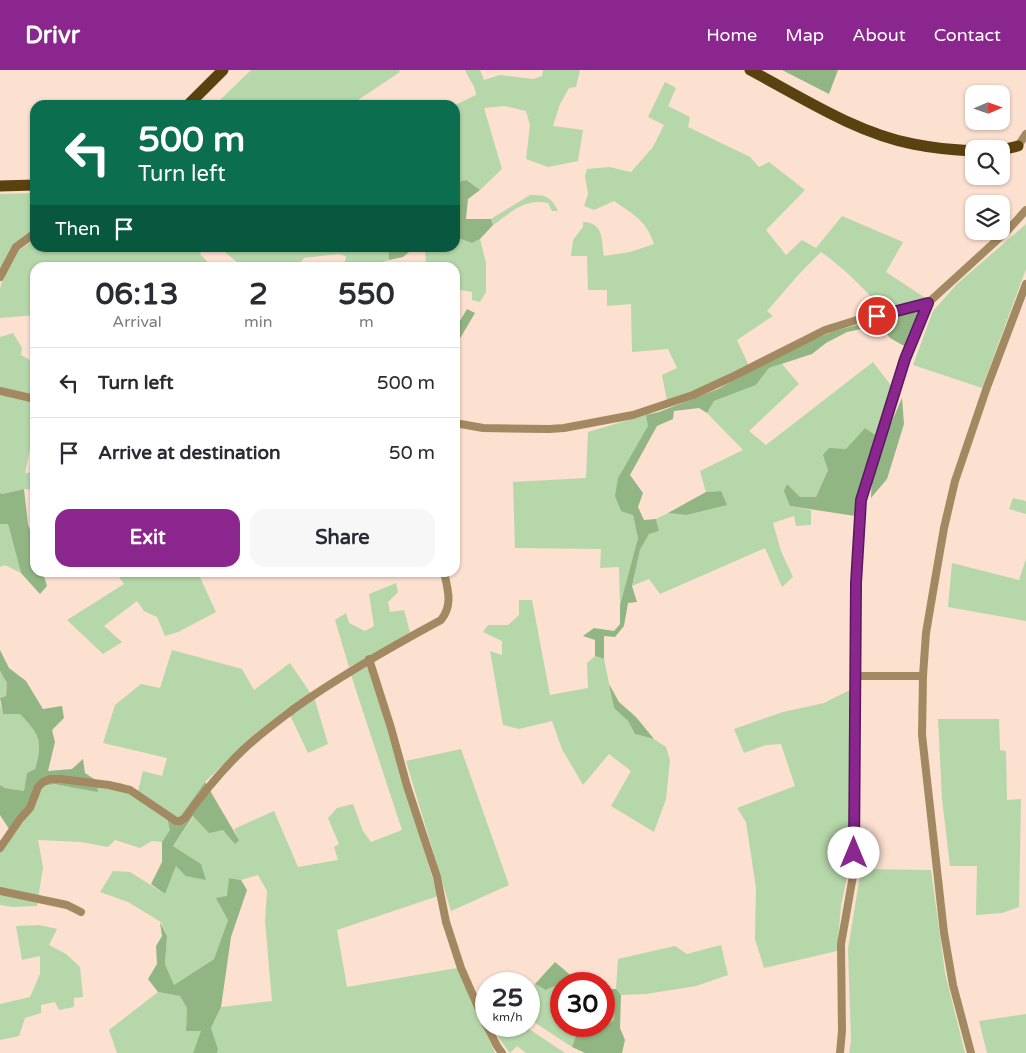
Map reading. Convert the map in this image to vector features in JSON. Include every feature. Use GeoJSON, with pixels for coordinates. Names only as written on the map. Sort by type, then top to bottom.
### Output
{"type":"FeatureCollection","features":[{"type":"Feature","properties":{"kind":"main road"},"geometry":{"type":"LineString","coordinates":[[193,100],[223,70]]}},
{"type":"Feature","properties":{"kind":"main road"},"geometry":{"type":"LineString","coordinates":[[750,70],[849,122],[878,134],[911,144],[965,150]]}},
{"type":"Feature","properties":{"kind":"main road"},"geometry":{"type":"LineString","coordinates":[[1010,148],[1018,146]]}},
{"type":"Feature","properties":{"kind":"main road"},"geometry":{"type":"LineString","coordinates":[[0,186],[30,185]]}},
{"type":"Feature","properties":{"kind":"street"},"geometry":{"type":"LineString","coordinates":[[1018,146],[1026,134]]}},
{"type":"Feature","properties":{"kind":"street"},"geometry":{"type":"LineString","coordinates":[[840,1053],[842,1031],[842,944],[854,870],[856,583],[861,500],[905,359],[928,303],[1007,231],[1026,210]]}},
{"type":"Feature","properties":{"kind":"street"},"geometry":{"type":"LineString","coordinates":[[0,277],[16,247],[30,237]]}},
{"type":"Feature","properties":{"kind":"street"},"geometry":{"type":"LineString","coordinates":[[971,1053],[952,986],[944,933],[922,734],[926,633],[934,580],[955,481],[987,387],[1026,284]]}},
{"type":"Feature","properties":{"kind":"street"},"geometry":{"type":"LineString","coordinates":[[460,424],[483,428],[549,429],[564,428],[632,415],[675,402],[701,391],[825,330],[860,319],[928,303]]}},
{"type":"Feature","properties":{"kind":"street"},"geometry":{"type":"LineString","coordinates":[[0,391],[30,398]]}},
{"type":"Feature","properties":{"kind":"street"},"geometry":{"type":"LineString","coordinates":[[0,848],[20,818],[30,808],[38,787],[50,779],[109,785],[130,790],[176,822],[185,818],[206,790],[245,748],[271,726],[369,659],[441,620],[447,613],[450,602],[445,577]]}},
{"type":"Feature","properties":{"kind":"street"},"geometry":{"type":"LineString","coordinates":[[369,659],[407,786],[437,877],[446,922],[462,968],[475,998]]}},
{"type":"Feature","properties":{"kind":"street"},"geometry":{"type":"LineString","coordinates":[[856,676],[923,676]]}},
{"type":"Feature","properties":{"kind":"street"},"geometry":{"type":"LineString","coordinates":[[0,891],[67,905],[80,912]]}},
{"type":"Feature","properties":{"kind":"street"},"geometry":{"type":"LineString","coordinates":[[493,1037],[502,1053]]}},
{"type":"Feature","properties":{"kind":"green space"},"geometry":{"type":"Polygon","coordinates":[[[251,70],[399,70],[400,72],[358,100],[220,100],[251,70]]]}},
{"type":"Feature","properties":{"kind":"green space"},"geometry":{"type":"Polygon","coordinates":[[[465,70],[480,70],[484,80],[500,75],[533,79],[542,76],[543,70],[580,70],[576,87],[569,88],[560,104],[553,126],[583,130],[578,161],[548,167],[526,159],[530,125],[526,111],[505,106],[484,108],[502,169],[480,190],[468,180],[462,181],[460,187],[460,103],[476,95],[465,70]]]}},
{"type":"Feature","properties":{"kind":"green space"},"geometry":{"type":"Polygon","coordinates":[[[782,70],[838,70],[829,94],[782,70]]]}},
{"type":"Feature","properties":{"kind":"green space"},"geometry":{"type":"Polygon","coordinates":[[[665,82],[676,88],[668,106],[690,117],[688,127],[750,157],[759,167],[769,162],[805,190],[766,230],[786,255],[802,240],[816,248],[842,216],[903,242],[886,272],[927,299],[884,312],[870,295],[821,252],[767,311],[773,316],[737,340],[749,366],[707,386],[667,401],[662,375],[677,368],[668,349],[632,352],[631,304],[607,306],[607,290],[588,290],[587,256],[571,256],[573,240],[583,227],[583,222],[595,225],[598,228],[602,238],[604,256],[630,252],[654,244],[643,224],[633,214],[614,201],[594,210],[584,206],[588,194],[585,176],[587,169],[609,167],[631,172],[653,147],[664,125],[648,117],[665,82]]]}},
{"type":"Feature","properties":{"kind":"green space"},"geometry":{"type":"Polygon","coordinates":[[[467,180],[480,190],[468,199],[466,219],[491,219],[493,225],[480,239],[472,243],[460,239],[461,181],[467,180]]]}},
{"type":"Feature","properties":{"kind":"green space"},"geometry":{"type":"Polygon","coordinates":[[[30,193],[30,233],[15,244],[0,269],[0,194],[30,193]]]}},
{"type":"Feature","properties":{"kind":"green space"},"geometry":{"type":"Polygon","coordinates":[[[530,195],[547,197],[553,202],[558,211],[552,211],[548,203],[532,202],[512,211],[493,225],[491,219],[530,195]]]}},
{"type":"Feature","properties":{"kind":"green space"},"geometry":{"type":"Polygon","coordinates":[[[1026,224],[1026,269],[982,388],[913,365],[933,311],[957,284],[1008,240],[1010,240],[1026,224]]]}},
{"type":"Feature","properties":{"kind":"green space"},"geometry":{"type":"Polygon","coordinates":[[[460,239],[472,243],[480,239],[486,263],[486,292],[480,302],[472,300],[472,292],[460,290],[460,262],[426,262],[425,252],[460,252],[460,239]]]}},
{"type":"Feature","properties":{"kind":"green space"},"geometry":{"type":"Polygon","coordinates":[[[30,243],[30,252],[201,252],[200,254],[207,261],[30,262],[30,315],[0,318],[0,289],[3,278],[18,251],[30,243]]]}},
{"type":"Feature","properties":{"kind":"green space"},"geometry":{"type":"Polygon","coordinates":[[[225,252],[388,252],[389,260],[383,262],[345,262],[346,256],[338,254],[304,258],[301,262],[237,262],[225,252]]]}},
{"type":"Feature","properties":{"kind":"green space"},"geometry":{"type":"Polygon","coordinates":[[[388,252],[409,252],[403,257],[389,260],[388,252]]]}},
{"type":"Feature","properties":{"kind":"green space"},"geometry":{"type":"Polygon","coordinates":[[[467,309],[475,313],[460,338],[460,321],[467,309]]]}},
{"type":"Feature","properties":{"kind":"green space"},"geometry":{"type":"Polygon","coordinates":[[[910,311],[922,311],[906,347],[890,338],[880,325],[847,332],[826,343],[812,354],[769,368],[756,385],[714,401],[707,413],[699,408],[674,411],[673,419],[657,426],[630,475],[643,493],[638,507],[644,520],[656,519],[659,531],[649,534],[640,550],[632,586],[637,602],[628,603],[624,626],[615,637],[604,636],[604,659],[595,656],[595,640],[583,636],[594,628],[614,631],[620,624],[620,605],[638,538],[633,515],[621,511],[615,496],[618,478],[648,426],[646,415],[659,412],[718,389],[795,347],[834,331],[910,311]]]}},
{"type":"Feature","properties":{"kind":"green space"},"geometry":{"type":"Polygon","coordinates":[[[13,333],[22,348],[21,355],[30,360],[30,394],[0,388],[0,337],[13,333]]]}},
{"type":"Feature","properties":{"kind":"green space"},"geometry":{"type":"Polygon","coordinates":[[[873,362],[893,388],[877,436],[865,428],[828,470],[816,497],[800,497],[790,506],[811,510],[811,525],[796,526],[794,516],[773,523],[781,551],[793,577],[782,587],[765,548],[660,594],[649,579],[632,586],[640,550],[649,534],[659,531],[656,519],[668,513],[686,515],[721,491],[706,492],[700,471],[743,450],[707,413],[714,401],[756,385],[769,368],[782,364],[799,384],[749,431],[766,445],[873,362]]]}},
{"type":"Feature","properties":{"kind":"green space"},"geometry":{"type":"Polygon","coordinates":[[[0,395],[30,400],[30,448],[25,473],[30,472],[30,490],[0,493],[0,395]]]}},
{"type":"Feature","properties":{"kind":"green space"},"geometry":{"type":"Polygon","coordinates":[[[902,398],[904,424],[887,479],[871,498],[877,460],[902,398]]]}},
{"type":"Feature","properties":{"kind":"green space"},"geometry":{"type":"Polygon","coordinates":[[[646,415],[649,425],[618,478],[633,515],[638,538],[620,605],[619,567],[600,568],[601,549],[515,548],[513,482],[586,478],[588,432],[646,415]]]}},
{"type":"Feature","properties":{"kind":"green space"},"geometry":{"type":"Polygon","coordinates":[[[865,428],[877,436],[858,491],[855,516],[790,506],[784,491],[787,484],[800,497],[816,497],[828,470],[823,455],[829,448],[846,449],[865,428]]]}},
{"type":"Feature","properties":{"kind":"green space"},"geometry":{"type":"Polygon","coordinates":[[[24,489],[30,531],[30,577],[44,577],[47,586],[40,594],[21,573],[8,524],[0,524],[0,493],[24,489]]]}},
{"type":"Feature","properties":{"kind":"green space"},"geometry":{"type":"Polygon","coordinates":[[[721,491],[727,505],[686,515],[668,513],[706,492],[721,491]]]}},
{"type":"Feature","properties":{"kind":"green space"},"geometry":{"type":"Polygon","coordinates":[[[1013,498],[1026,501],[1026,514],[1009,509],[1013,498]]]}},
{"type":"Feature","properties":{"kind":"green space"},"geometry":{"type":"Polygon","coordinates":[[[0,524],[8,524],[21,573],[5,565],[0,567],[0,524]]]}},
{"type":"Feature","properties":{"kind":"green space"},"geometry":{"type":"Polygon","coordinates":[[[1026,559],[1026,621],[948,607],[952,563],[1019,580],[1026,559]]]}},
{"type":"Feature","properties":{"kind":"green space"},"geometry":{"type":"Polygon","coordinates":[[[119,577],[200,577],[216,612],[178,632],[165,636],[157,617],[144,611],[137,601],[104,626],[122,642],[103,654],[67,620],[124,584],[119,577]]]}},
{"type":"Feature","properties":{"kind":"green space"},"geometry":{"type":"Polygon","coordinates":[[[396,583],[398,592],[388,602],[390,612],[404,610],[410,632],[388,647],[349,667],[335,620],[346,613],[349,623],[365,631],[374,626],[369,594],[396,583]]]}},
{"type":"Feature","properties":{"kind":"green space"},"geometry":{"type":"Polygon","coordinates":[[[519,600],[532,600],[550,695],[588,688],[587,663],[595,656],[604,659],[614,708],[628,721],[635,734],[654,739],[666,747],[670,760],[666,799],[654,832],[611,806],[631,771],[609,754],[583,785],[562,749],[552,721],[519,729],[503,725],[490,651],[502,655],[502,641],[483,632],[488,625],[508,625],[519,615],[519,600]]]}},
{"type":"Feature","properties":{"kind":"green space"},"geometry":{"type":"Polygon","coordinates":[[[0,650],[9,668],[26,681],[43,709],[62,706],[64,718],[52,730],[55,742],[48,771],[72,769],[83,759],[85,773],[97,781],[98,792],[54,784],[35,787],[27,806],[9,829],[0,815],[0,785],[5,788],[24,791],[27,773],[35,769],[39,745],[36,733],[20,714],[3,714],[0,698],[6,696],[7,683],[0,671],[0,650]]]}},
{"type":"Feature","properties":{"kind":"green space"},"geometry":{"type":"Polygon","coordinates":[[[172,650],[242,669],[254,690],[290,663],[315,700],[328,744],[308,753],[287,709],[255,734],[205,782],[162,842],[152,841],[140,848],[115,840],[108,847],[81,842],[38,840],[43,867],[37,906],[13,907],[0,905],[0,841],[27,806],[35,787],[53,784],[98,791],[97,781],[121,783],[138,791],[143,771],[162,776],[167,758],[103,743],[115,705],[141,684],[160,688],[172,650]]]}},
{"type":"Feature","properties":{"kind":"green space"},"geometry":{"type":"Polygon","coordinates":[[[368,666],[438,896],[337,930],[347,987],[457,968],[475,1008],[475,1037],[488,1037],[495,1053],[217,1053],[218,1049],[211,1028],[221,1007],[272,1001],[265,921],[267,891],[258,875],[241,880],[229,878],[228,920],[214,959],[174,985],[165,964],[167,936],[161,922],[128,902],[100,892],[113,871],[130,872],[165,894],[176,866],[201,864],[173,846],[194,816],[209,832],[223,830],[239,840],[234,829],[274,811],[298,867],[338,860],[334,847],[339,844],[328,818],[337,808],[353,804],[363,831],[371,842],[402,830],[351,675],[368,666]]]}},
{"type":"Feature","properties":{"kind":"green space"},"geometry":{"type":"Polygon","coordinates":[[[0,671],[7,683],[6,696],[0,698],[0,671]]]}},
{"type":"Feature","properties":{"kind":"green space"},"geometry":{"type":"Polygon","coordinates":[[[609,684],[619,702],[636,717],[654,739],[635,734],[628,721],[614,708],[609,684]]]}},
{"type":"Feature","properties":{"kind":"green space"},"geometry":{"type":"Polygon","coordinates":[[[850,690],[849,868],[841,906],[837,951],[764,968],[755,939],[756,888],[746,822],[737,808],[795,786],[781,744],[766,745],[744,753],[734,729],[783,712],[824,703],[850,690]]]}},
{"type":"Feature","properties":{"kind":"green space"},"geometry":{"type":"Polygon","coordinates":[[[0,704],[3,714],[20,714],[32,727],[38,738],[39,751],[35,769],[27,773],[24,791],[5,788],[0,785],[0,704]]]}},
{"type":"Feature","properties":{"kind":"green space"},"geometry":{"type":"Polygon","coordinates":[[[938,719],[999,719],[1000,750],[1006,751],[1007,800],[1021,799],[1019,907],[1002,913],[976,915],[977,866],[950,866],[942,799],[938,719]]]}},
{"type":"Feature","properties":{"kind":"green space"},"geometry":{"type":"Polygon","coordinates":[[[461,749],[509,885],[451,911],[406,761],[461,749]]]}},
{"type":"Feature","properties":{"kind":"green space"},"geometry":{"type":"Polygon","coordinates":[[[205,782],[239,840],[235,844],[223,830],[209,833],[193,816],[173,846],[201,864],[206,880],[186,876],[176,866],[165,894],[151,884],[162,862],[162,842],[170,830],[167,817],[180,817],[205,782]]]}},
{"type":"Feature","properties":{"kind":"green space"},"geometry":{"type":"Polygon","coordinates":[[[861,869],[931,870],[945,973],[965,1053],[849,1053],[851,1041],[848,949],[861,869]]]}},
{"type":"Feature","properties":{"kind":"green space"},"geometry":{"type":"Polygon","coordinates":[[[229,878],[241,880],[247,890],[231,937],[221,1007],[211,1028],[218,1049],[217,1053],[193,1053],[201,1031],[186,1031],[187,1008],[180,996],[158,992],[148,979],[157,964],[156,946],[162,936],[160,922],[167,936],[165,964],[174,985],[214,959],[228,920],[216,898],[227,896],[229,878]]]}},
{"type":"Feature","properties":{"kind":"green space"},"geometry":{"type":"Polygon","coordinates":[[[39,925],[57,929],[49,945],[66,954],[80,967],[83,997],[74,998],[74,1007],[59,1010],[55,1002],[41,1005],[41,1013],[25,1018],[19,1036],[0,1040],[0,1004],[30,997],[40,974],[40,956],[22,960],[16,926],[39,925]]]}},
{"type":"Feature","properties":{"kind":"green space"},"geometry":{"type":"Polygon","coordinates":[[[721,945],[728,975],[696,986],[646,994],[621,995],[616,989],[618,959],[675,946],[687,954],[721,945]]]}},
{"type":"Feature","properties":{"kind":"green space"},"geometry":{"type":"Polygon","coordinates":[[[555,962],[567,972],[550,972],[550,988],[546,990],[540,987],[540,978],[555,962]]]}},
{"type":"Feature","properties":{"kind":"green space"},"geometry":{"type":"Polygon","coordinates":[[[540,986],[547,990],[550,989],[550,1033],[540,1026],[540,986]]]}},
{"type":"Feature","properties":{"kind":"green space"},"geometry":{"type":"Polygon","coordinates":[[[616,989],[621,995],[620,1028],[625,1040],[622,1053],[585,1053],[572,1047],[576,1037],[615,1037],[616,989]]]}},
{"type":"Feature","properties":{"kind":"green space"},"geometry":{"type":"Polygon","coordinates":[[[158,992],[180,996],[187,1008],[186,1031],[202,1031],[193,1053],[117,1053],[109,1030],[158,992]]]}},
{"type":"Feature","properties":{"kind":"green space"},"geometry":{"type":"Polygon","coordinates":[[[1026,1014],[1026,1053],[987,1053],[979,1021],[1026,1014]]]}},
{"type":"Feature","properties":{"kind":"green space"},"geometry":{"type":"Polygon","coordinates":[[[540,1036],[565,1053],[526,1053],[517,1046],[510,1053],[498,1037],[540,1036]]]}},
{"type":"Feature","properties":{"kind":"green space"},"geometry":{"type":"Polygon","coordinates":[[[557,1037],[576,1037],[572,1047],[557,1037]]]}},
{"type":"Feature","properties":{"kind":"route"},"geometry":{"type":"LineString","coordinates":[[854,853],[855,623],[861,500],[905,359],[928,303],[877,316]]}}]}
